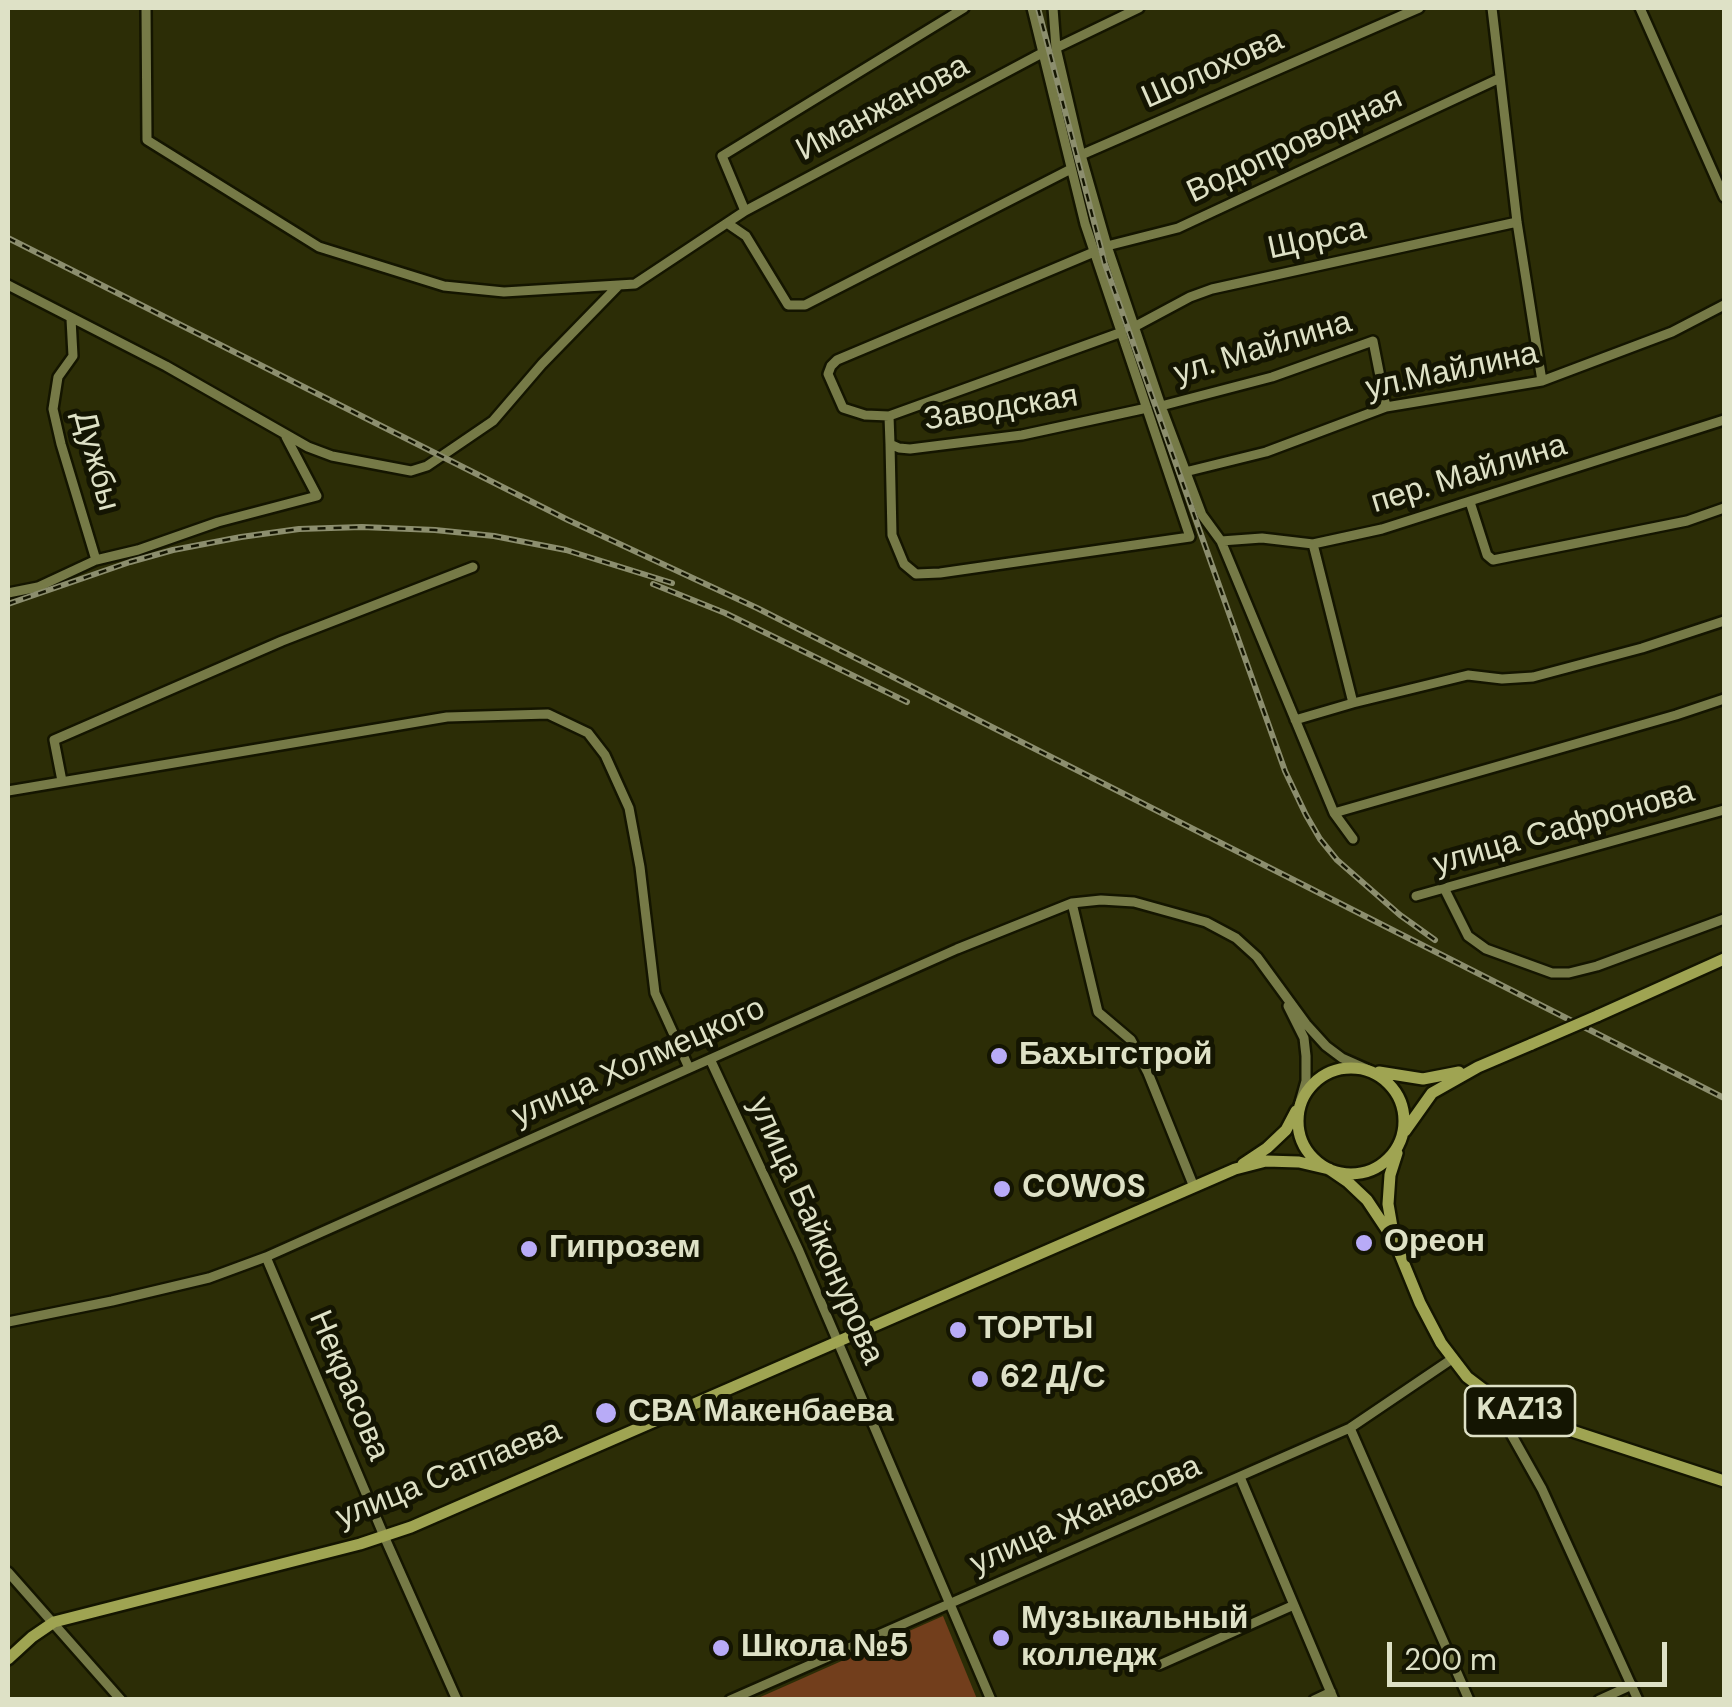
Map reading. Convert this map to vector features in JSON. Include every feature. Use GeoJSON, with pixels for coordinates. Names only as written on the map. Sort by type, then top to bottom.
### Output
{"type":"FeatureCollection","features":[{"type":"Feature","properties":{"kind":"main road","name":"KAZ13"},"geometry":{"type":"LineString","coordinates":[[1328,1170],[1352,1174],[1375,1169],[1393,1154],[1432,1093],[1478,1067],[1724,959]]}},
{"type":"Feature","properties":{"kind":"main road","name":"KAZ13"},"geometry":{"type":"LineString","coordinates":[[1478,1067],[1423,1080],[1354,1067],[1328,1072],[1310,1085],[1299,1106],[1298,1134],[1313,1159],[1367,1200],[1394,1242],[1420,1303],[1452,1359],[1467,1376],[1524,1413],[1724,1481]]}},
{"type":"Feature","properties":{"kind":"main road","name":"KAZ13"},"geometry":{"type":"LineString","coordinates":[[1369,1070],[1392,1086],[1403,1106],[1404,1131],[1390,1175],[1388,1204],[1394,1242]]}},
{"type":"Feature","properties":{"kind":"main road"},"geometry":{"type":"LineString","coordinates":[[1236,1169],[1286,1130],[1299,1106]]}},
{"type":"Feature","properties":{"kind":"main road"},"geometry":{"type":"LineString","coordinates":[[1236,1169],[1284,1160],[1328,1170]]}},
{"type":"Feature","properties":{"kind":"main road","name":"улица Сатпаева"},"geometry":{"type":"LineString","coordinates":[[8,1659],[54,1622],[360,1544],[411,1526],[1236,1169]]}},
{"type":"Feature","properties":{"kind":"street"},"geometry":{"type":"LineString","coordinates":[[146,8],[147,140],[319,248],[444,286],[504,292],[619,285]]}},
{"type":"Feature","properties":{"kind":"street"},"geometry":{"type":"LineString","coordinates":[[745,211],[722,156],[964,8]]}},
{"type":"Feature","properties":{"kind":"street"},"geometry":{"type":"LineString","coordinates":[[890,444],[892,535],[904,564],[916,574],[1190,537],[1085,224],[1032,8]]}},
{"type":"Feature","properties":{"kind":"street"},"geometry":{"type":"LineString","coordinates":[[1053,8],[1056,48],[1082,155],[1107,246],[1161,406],[1202,515],[1221,541],[1334,812],[1353,839]]}},
{"type":"Feature","properties":{"kind":"street"},"geometry":{"type":"LineString","coordinates":[[1056,48],[1140,8]]}},
{"type":"Feature","properties":{"kind":"street","name":"Шолохова"},"geometry":{"type":"LineString","coordinates":[[1082,155],[1419,8]]}},
{"type":"Feature","properties":{"kind":"street"},"geometry":{"type":"LineString","coordinates":[[1492,8],[1542,381]]}},
{"type":"Feature","properties":{"kind":"street"},"geometry":{"type":"LineString","coordinates":[[1640,8],[1724,196]]}},
{"type":"Feature","properties":{"kind":"street","name":"Иманжанова"},"geometry":{"type":"LineString","coordinates":[[619,285],[635,284],[745,211],[1044,52]]}},
{"type":"Feature","properties":{"kind":"street","name":"Водопроводная"},"geometry":{"type":"LineString","coordinates":[[1107,246],[1178,228],[1500,78]]}},
{"type":"Feature","properties":{"kind":"street"},"geometry":{"type":"LineString","coordinates":[[727,223],[746,236],[788,304],[804,305],[1070,170]]}},
{"type":"Feature","properties":{"kind":"street"},"geometry":{"type":"LineString","coordinates":[[1085,224],[1100,219]]}},
{"type":"Feature","properties":{"kind":"street","name":"Щорса"},"geometry":{"type":"LineString","coordinates":[[1134,327],[1212,289],[1518,222]]}},
{"type":"Feature","properties":{"kind":"street"},"geometry":{"type":"LineString","coordinates":[[1094,252],[837,360],[828,374],[843,408],[864,416],[888,416],[1122,332]]}},
{"type":"Feature","properties":{"kind":"street"},"geometry":{"type":"LineString","coordinates":[[8,285],[166,366],[320,452],[411,471],[427,466],[493,420],[619,285]]}},
{"type":"Feature","properties":{"kind":"street","name":"ул.Майлина"},"geometry":{"type":"LineString","coordinates":[[1185,472],[1266,452],[1386,407],[1542,381],[1672,332],[1724,305]]}},
{"type":"Feature","properties":{"kind":"street","name":"Дужбы"},"geometry":{"type":"LineString","coordinates":[[71,318],[73,356],[58,377],[53,409],[96,560]]}},
{"type":"Feature","properties":{"kind":"street","name":"ул. Майлина"},"geometry":{"type":"LineString","coordinates":[[1161,406],[1272,377],[1373,342],[1386,407]]}},
{"type":"Feature","properties":{"kind":"street","name":"Заводская"},"geometry":{"type":"LineString","coordinates":[[888,416],[890,444],[910,449],[1022,435],[1147,408]]}},
{"type":"Feature","properties":{"kind":"street","name":"пер. Майлина"},"geometry":{"type":"LineString","coordinates":[[1221,541],[1262,538],[1313,544],[1382,530],[1724,420]]}},
{"type":"Feature","properties":{"kind":"street"},"geometry":{"type":"LineString","coordinates":[[8,593],[38,587],[96,560],[317,496],[285,435]]}},
{"type":"Feature","properties":{"kind":"street"},"geometry":{"type":"LineString","coordinates":[[1470,502],[1487,556],[1493,560],[1687,522],[1724,508]]}},
{"type":"Feature","properties":{"kind":"street"},"geometry":{"type":"LineString","coordinates":[[1313,544],[1353,702]]}},
{"type":"Feature","properties":{"kind":"street"},"geometry":{"type":"LineString","coordinates":[[62,781],[54,740],[282,642],[473,567]]}},
{"type":"Feature","properties":{"kind":"street"},"geometry":{"type":"LineString","coordinates":[[1296,720],[1353,702],[1468,676],[1533,677],[1724,621]]}},
{"type":"Feature","properties":{"kind":"street"},"geometry":{"type":"LineString","coordinates":[[1334,812],[1724,699]]}},
{"type":"Feature","properties":{"kind":"street"},"geometry":{"type":"LineString","coordinates":[[8,791],[447,716],[548,714],[588,733],[605,756],[629,808],[655,992],[689,1068]]}},
{"type":"Feature","properties":{"kind":"street","name":"улица Сафронова"},"geometry":{"type":"LineString","coordinates":[[1416,896],[1724,810]]}},
{"type":"Feature","properties":{"kind":"street"},"geometry":{"type":"LineString","coordinates":[[1444,888],[1468,936],[1486,949],[1552,974],[1597,966],[1724,919]]}},
{"type":"Feature","properties":{"kind":"street","name":"улица Холмецкого"},"geometry":{"type":"LineString","coordinates":[[8,1322],[209,1278],[266,1257],[958,950],[1072,904],[1101,900],[1134,902],[1206,922],[1236,938],[1273,977]]}},
{"type":"Feature","properties":{"kind":"street"},"geometry":{"type":"LineString","coordinates":[[1072,904],[1098,1012],[1130,1040],[1148,1072],[1194,1187]]}},
{"type":"Feature","properties":{"kind":"street"},"geometry":{"type":"LineString","coordinates":[[1273,977],[1326,1046],[1369,1070]]}},
{"type":"Feature","properties":{"kind":"street"},"geometry":{"type":"LineString","coordinates":[[1273,977],[1304,1038],[1306,1081],[1299,1106]]}},
{"type":"Feature","properties":{"kind":"street","name":"улица Байконурова"},"geometry":{"type":"LineString","coordinates":[[710,1059],[799,1251],[992,1700]]}},
{"type":"Feature","properties":{"kind":"street","name":"Некрасова"},"geometry":{"type":"LineString","coordinates":[[266,1257],[457,1700]]}},
{"type":"Feature","properties":{"kind":"street","name":"улица Жанасова"},"geometry":{"type":"LineString","coordinates":[[730,1700],[1350,1428],[1452,1359]]}},
{"type":"Feature","properties":{"kind":"street"},"geometry":{"type":"LineString","coordinates":[[1488,1392],[1542,1489],[1638,1700]]}},
{"type":"Feature","properties":{"kind":"street"},"geometry":{"type":"LineString","coordinates":[[1350,1428],[1469,1700]]}},
{"type":"Feature","properties":{"kind":"street"},"geometry":{"type":"LineString","coordinates":[[1240,1477],[1332,1696],[1314,1700]]}},
{"type":"Feature","properties":{"kind":"street"},"geometry":{"type":"LineString","coordinates":[[8,1572],[121,1700]]}},
{"type":"Feature","properties":{"kind":"street"},"geometry":{"type":"LineString","coordinates":[[1160,1666],[1294,1605]]}},
{"type":"Feature","properties":{"kind":"street"},"geometry":{"type":"LineString","coordinates":[[1598,1700],[1632,1685]]}},
{"type":"Feature","properties":{"kind":"shaded area"},"geometry":{"type":"Polygon","coordinates":[[[943,1616],[977,1699],[756,1699],[943,1616]]]}},
{"type":"Feature","properties":{"kind":"railway"},"geometry":{"type":"LineString","coordinates":[[1038,8],[1105,264],[1285,771],[1320,839],[1337,860],[1435,940]]}},
{"type":"Feature","properties":{"kind":"railway"},"geometry":{"type":"LineString","coordinates":[[8,238],[568,520],[757,608],[1724,1098]]}},
{"type":"Feature","properties":{"kind":"railway"},"geometry":{"type":"LineString","coordinates":[[8,604],[173,550],[299,529],[362,527],[494,536],[566,550],[672,583]]}},
{"type":"Feature","properties":{"kind":"railway"},"geometry":{"type":"LineString","coordinates":[[653,584],[725,613],[907,702]]}},
{"type":"Feature","properties":{"kind":"place","name":"Бахытстрой"},"geometry":{"type":"Point","coordinates":[999,1056]}},
{"type":"Feature","properties":{"kind":"place","name":"COWOS"},"geometry":{"type":"Point","coordinates":[1002,1189]}},
{"type":"Feature","properties":{"kind":"place","name":"Ореон"},"geometry":{"type":"Point","coordinates":[1364,1243]}},
{"type":"Feature","properties":{"kind":"place","name":"Гипрозем"},"geometry":{"type":"Point","coordinates":[529,1249]}},
{"type":"Feature","properties":{"kind":"place","name":"ТОРТЫ"},"geometry":{"type":"Point","coordinates":[958,1330]}},
{"type":"Feature","properties":{"kind":"place","name":"62 Д/С"},"geometry":{"type":"Point","coordinates":[980,1379]}},
{"type":"Feature","properties":{"kind":"place","name":"СВА Макенбаева"},"geometry":{"type":"Point","coordinates":[606,1413]}},
{"type":"Feature","properties":{"kind":"place","name":"Музыкальный колледж"},"geometry":{"type":"Point","coordinates":[1001,1638]}},
{"type":"Feature","properties":{"kind":"place","name":"Школа №5"},"geometry":{"type":"Point","coordinates":[721,1648]}}]}
